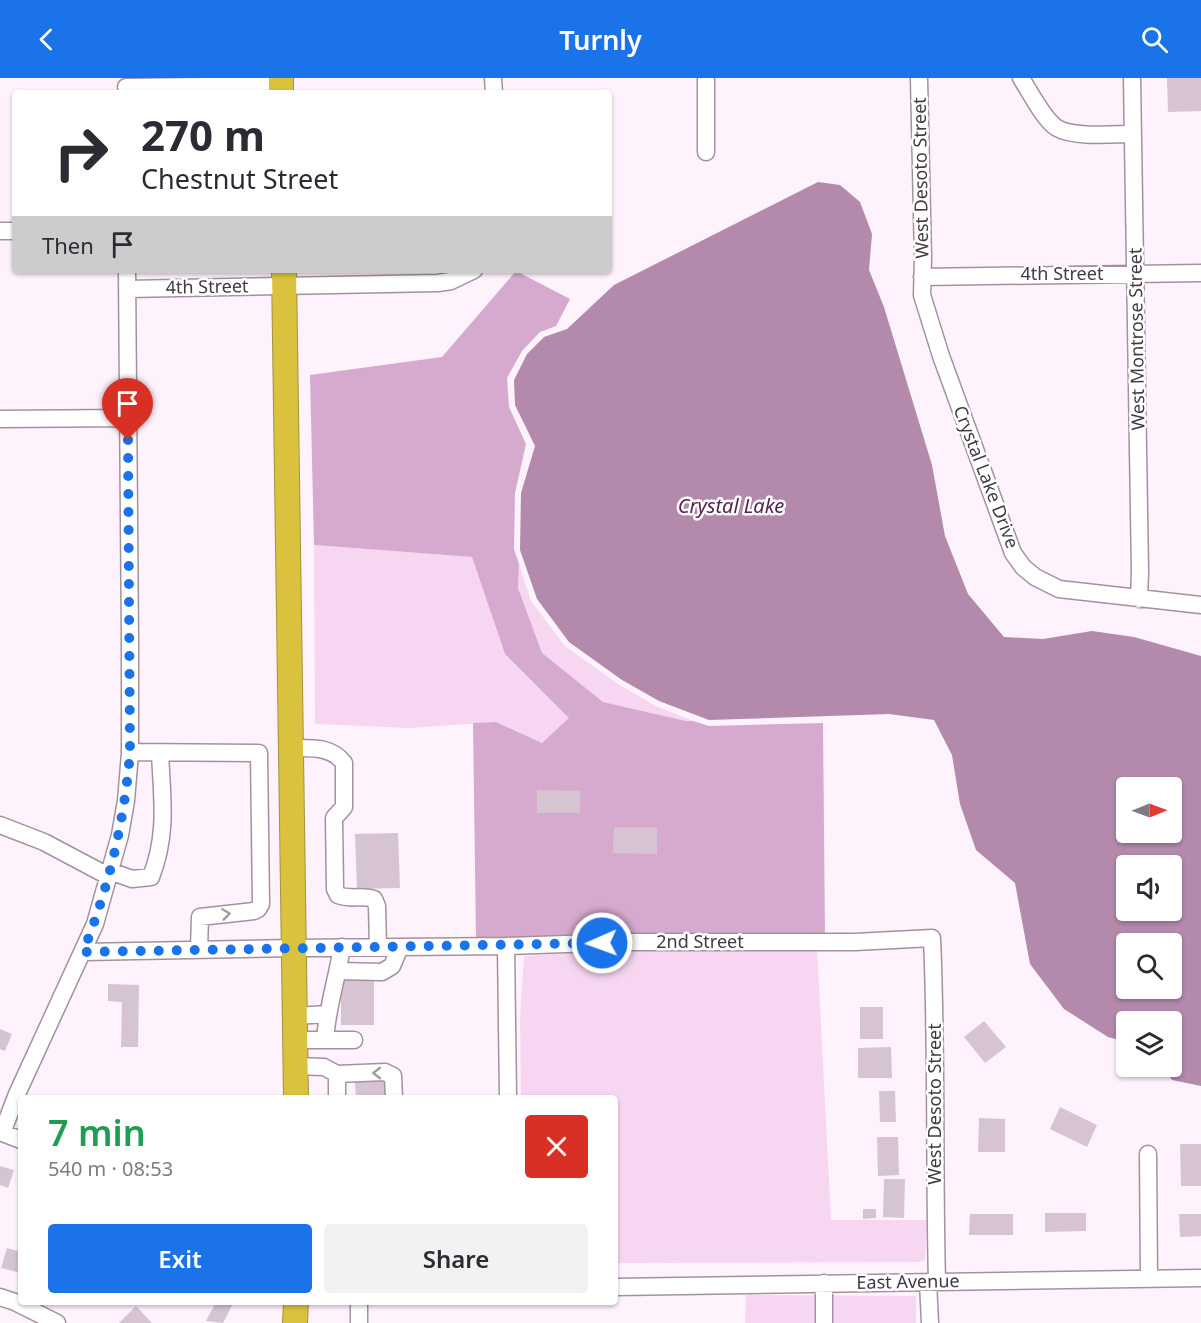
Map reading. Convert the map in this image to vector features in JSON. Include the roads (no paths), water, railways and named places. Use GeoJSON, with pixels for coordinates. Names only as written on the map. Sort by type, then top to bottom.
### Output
{"type":"FeatureCollection","features":[{"type":"Feature","properties":{"kind":"highway"},"geometry":{"type":"LineString","coordinates":[[284,278],[296,1095]]}},
{"type":"Feature","properties":{"kind":"highway"},"geometry":{"type":"LineString","coordinates":[[295,1323],[296,1305]]}},
{"type":"Feature","properties":{"kind":"street"},"geometry":{"type":"LineString","coordinates":[[706,78],[706,152]]}},
{"type":"Feature","properties":{"kind":"street","name":"West Desoto Street"},"geometry":{"type":"LineString","coordinates":[[919,78],[922,277]]}},
{"type":"Feature","properties":{"kind":"street"},"geometry":{"type":"LineString","coordinates":[[1021,78],[1046,116],[1059,129],[1075,133],[1133,134]]}},
{"type":"Feature","properties":{"kind":"street","name":"West Montrose Street"},"geometry":{"type":"LineString","coordinates":[[1132,78],[1139,599]]}},
{"type":"Feature","properties":{"kind":"street"},"geometry":{"type":"LineString","coordinates":[[126,86],[281,85]]}},
{"type":"Feature","properties":{"kind":"street"},"geometry":{"type":"LineString","coordinates":[[18,1139],[1,1133],[95,924],[120,835],[126,801],[130,752],[127,273]]}},
{"type":"Feature","properties":{"kind":"street"},"geometry":{"type":"LineString","coordinates":[[360,273],[369,284]]}},
{"type":"Feature","properties":{"kind":"street","name":"4th Street"},"geometry":{"type":"LineString","coordinates":[[127,289],[284,278],[369,284],[438,283],[470,273]]}},
{"type":"Feature","properties":{"kind":"street","name":"4th Street"},"geometry":{"type":"LineString","coordinates":[[922,277],[1201,273]]}},
{"type":"Feature","properties":{"kind":"street","name":"Crystal Lake Drive"},"geometry":{"type":"LineString","coordinates":[[922,277],[922,295],[941,356],[1013,553],[1023,567],[1035,577],[1059,589],[1201,605]]}},
{"type":"Feature","properties":{"kind":"street"},"geometry":{"type":"LineString","coordinates":[[0,419],[128,418]]}},
{"type":"Feature","properties":{"kind":"street"},"geometry":{"type":"LineString","coordinates":[[291,748],[318,748],[333,752],[344,763],[344,807],[334,818],[335,889],[338,895],[344,898],[369,897],[374,899],[377,906],[378,947]]}},
{"type":"Feature","properties":{"kind":"street"},"geometry":{"type":"LineString","coordinates":[[130,752],[259,753],[261,904],[254,911],[200,917],[199,950]]}},
{"type":"Feature","properties":{"kind":"street"},"geometry":{"type":"LineString","coordinates":[[0,825],[44,842],[109,874],[132,879],[151,877],[157,861],[164,822],[160,753]]}},
{"type":"Feature","properties":{"kind":"street","name":"West Desoto Street"},"geometry":{"type":"LineString","coordinates":[[921,938],[932,938],[935,1011],[933,1282]]}},
{"type":"Feature","properties":{"kind":"street","name":"2nd Street"},"geometry":{"type":"LineString","coordinates":[[83,952],[506,946],[625,942],[855,942],[921,938]]}},
{"type":"Feature","properties":{"kind":"street"},"geometry":{"type":"LineString","coordinates":[[506,946],[508,1095]]}},
{"type":"Feature","properties":{"kind":"street"},"geometry":{"type":"LineString","coordinates":[[325,1040],[327,1014],[342,947]]}},
{"type":"Feature","properties":{"kind":"street"},"geometry":{"type":"LineString","coordinates":[[338,971],[382,972],[392,966],[400,947]]}},
{"type":"Feature","properties":{"kind":"street"},"geometry":{"type":"LineString","coordinates":[[295,1016],[327,1014]]}},
{"type":"Feature","properties":{"kind":"street"},"geometry":{"type":"LineString","coordinates":[[295,1040],[354,1040]]}},
{"type":"Feature","properties":{"kind":"street"},"geometry":{"type":"LineString","coordinates":[[295,1066],[324,1067],[337,1074],[385,1072],[393,1076],[394,1095]]}},
{"type":"Feature","properties":{"kind":"street"},"geometry":{"type":"LineString","coordinates":[[337,1074],[337,1095]]}},
{"type":"Feature","properties":{"kind":"street"},"geometry":{"type":"LineString","coordinates":[[1148,1154],[1149,1279]]}},
{"type":"Feature","properties":{"kind":"street","name":"East Avenue"},"geometry":{"type":"LineString","coordinates":[[618,1287],[1201,1278]]}},
{"type":"Feature","properties":{"kind":"street"},"geometry":{"type":"LineString","coordinates":[[930,1323],[933,1282]]}},
{"type":"Feature","properties":{"kind":"street"},"geometry":{"type":"LineString","coordinates":[[824,1283],[824,1323]]}},
{"type":"Feature","properties":{"kind":"street"},"geometry":{"type":"LineString","coordinates":[[0,1297],[18,1304]]}},
{"type":"Feature","properties":{"kind":"street"},"geometry":{"type":"LineString","coordinates":[[21,1305],[57,1323]]}},
{"type":"Feature","properties":{"kind":"street"},"geometry":{"type":"LineString","coordinates":[[359,1305],[359,1323]]}},
{"type":"Feature","properties":{"kind":"water","name":"Crystal Lake"},"geometry":{"type":"Polygon","coordinates":[[[818,182],[840,185],[860,202],[872,234],[869,270],[884,307],[932,465],[945,536],[968,594],[1004,637],[1043,639],[1092,631],[1134,637],[1201,656],[1201,1086],[1172,1080],[1170,1077],[1182,1077],[1182,1011],[1116,1011],[1116,1039],[1108,1037],[1064,1009],[1030,964],[1015,883],[976,850],[960,804],[952,755],[934,720],[889,714],[709,720],[659,701],[622,680],[569,642],[537,599],[520,550],[521,493],[535,446],[515,405],[514,380],[527,354],[544,337],[567,329],[614,285],[818,182]]]}}]}
